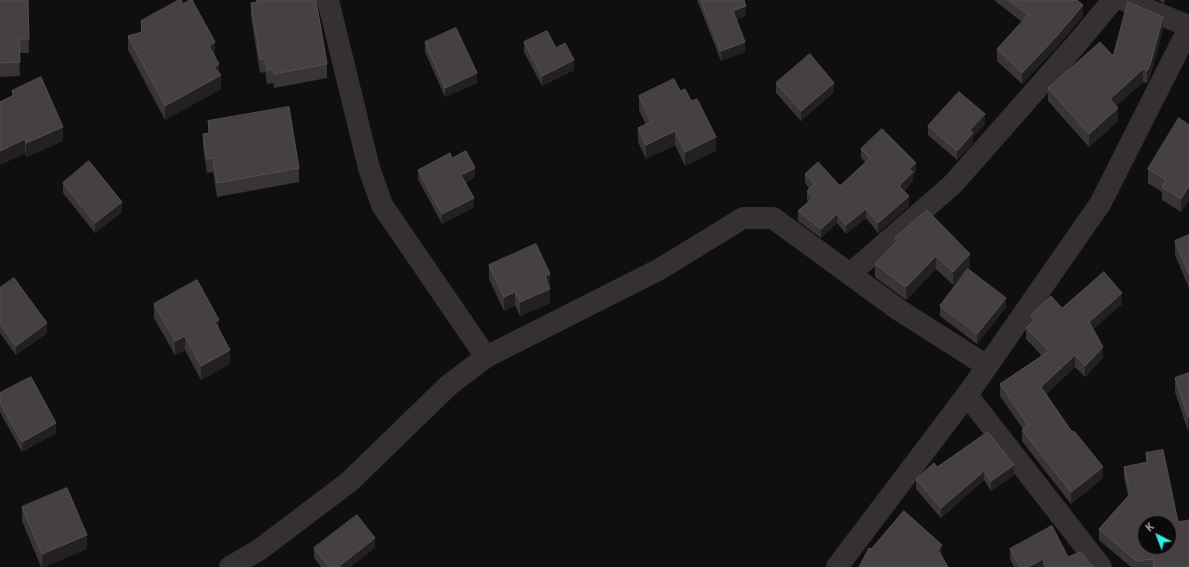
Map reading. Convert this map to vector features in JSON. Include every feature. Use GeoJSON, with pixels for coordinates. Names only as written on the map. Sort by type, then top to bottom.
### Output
{"type":"FeatureCollection","features":[{"type":"Feature","properties":{"kind":"street"},"geometry":{"type":"LineString","coordinates":[[328,0],[369,168],[382,205],[486,357]]}},
{"type":"Feature","properties":{"kind":"street"},"geometry":{"type":"LineString","coordinates":[[850,274],[953,184],[1074,47],[1113,0]]}},
{"type":"Feature","properties":{"kind":"street"},"geometry":{"type":"LineString","coordinates":[[837,567],[967,395],[1100,204],[1189,27],[1124,0]]}},
{"type":"Feature","properties":{"kind":"street"},"geometry":{"type":"LineString","coordinates":[[230,567],[259,550],[349,482],[449,386],[486,357],[660,269],[743,218],[773,218],[899,310],[987,366]]}},
{"type":"Feature","properties":{"kind":"street"},"geometry":{"type":"LineString","coordinates":[[967,395],[1101,567]]}},
{"type":"Feature","properties":{"kind":"building"},"geometry":{"type":"Polygon","coordinates":[[[0,0],[28,0],[29,39],[19,39],[20,62],[0,63],[0,0]]]}},
{"type":"Feature","properties":{"kind":"building"},"geometry":{"type":"Polygon","coordinates":[[[181,0],[183,4],[192,0],[215,42],[209,46],[219,64],[214,67],[221,75],[165,106],[128,36],[142,32],[141,21],[181,0]]]}},
{"type":"Feature","properties":{"kind":"building"},"geometry":{"type":"Polygon","coordinates":[[[257,0],[316,0],[327,64],[274,74],[273,69],[267,70],[265,59],[260,59],[251,3],[258,2],[257,0]]]}},
{"type":"Feature","properties":{"kind":"building"},"geometry":{"type":"Polygon","coordinates":[[[701,0],[744,0],[746,6],[733,11],[745,42],[721,51],[701,0]]]}},
{"type":"Feature","properties":{"kind":"building"},"geometry":{"type":"Polygon","coordinates":[[[1009,0],[1077,0],[1083,5],[1056,37],[1022,73],[997,49],[1028,15],[1009,0]]]}},
{"type":"Feature","properties":{"kind":"building"},"geometry":{"type":"Polygon","coordinates":[[[1128,2],[1163,17],[1150,65],[1147,71],[1143,69],[1110,99],[1118,108],[1089,134],[1048,88],[1100,42],[1113,56],[1128,2]]]}},
{"type":"Feature","properties":{"kind":"building"},"geometry":{"type":"Polygon","coordinates":[[[456,28],[477,73],[445,88],[425,42],[456,28]]]}},
{"type":"Feature","properties":{"kind":"building"},"geometry":{"type":"Polygon","coordinates":[[[547,31],[556,48],[565,43],[574,60],[542,76],[524,42],[547,31]]]}},
{"type":"Feature","properties":{"kind":"building"},"geometry":{"type":"Polygon","coordinates":[[[810,54],[834,83],[801,111],[776,83],[810,54]]]}},
{"type":"Feature","properties":{"kind":"building"},"geometry":{"type":"Polygon","coordinates":[[[41,77],[63,127],[26,143],[25,139],[0,151],[0,102],[14,95],[12,91],[41,77]]]}},
{"type":"Feature","properties":{"kind":"building"},"geometry":{"type":"Polygon","coordinates":[[[674,79],[680,91],[685,89],[691,101],[697,99],[716,137],[685,152],[675,131],[646,145],[638,128],[651,122],[639,96],[674,79]]]}},
{"type":"Feature","properties":{"kind":"building"},"geometry":{"type":"Polygon","coordinates":[[[959,92],[985,114],[970,130],[973,133],[957,151],[928,126],[959,92]]]}},
{"type":"Feature","properties":{"kind":"building"},"geometry":{"type":"Polygon","coordinates":[[[289,107],[299,168],[217,183],[213,158],[207,159],[203,134],[210,133],[208,121],[289,107]]]}},
{"type":"Feature","properties":{"kind":"building"},"geometry":{"type":"Polygon","coordinates":[[[1179,118],[1189,125],[1189,186],[1181,199],[1162,187],[1166,180],[1148,169],[1179,118]]]}},
{"type":"Feature","properties":{"kind":"building"},"geometry":{"type":"Polygon","coordinates":[[[882,129],[916,163],[909,169],[913,172],[899,186],[909,196],[878,223],[866,209],[846,225],[837,214],[821,229],[798,211],[813,198],[807,191],[814,184],[805,174],[818,162],[840,186],[870,158],[861,149],[882,129]]]}},
{"type":"Feature","properties":{"kind":"building"},"geometry":{"type":"Polygon","coordinates":[[[466,151],[475,168],[461,175],[474,198],[442,214],[418,170],[450,153],[452,158],[466,151]]]}},
{"type":"Feature","properties":{"kind":"building"},"geometry":{"type":"Polygon","coordinates":[[[89,161],[122,202],[95,223],[63,183],[89,161]]]}},
{"type":"Feature","properties":{"kind":"building"},"geometry":{"type":"Polygon","coordinates":[[[927,210],[970,254],[953,272],[936,256],[906,287],[875,264],[897,241],[895,238],[927,210]]]}},
{"type":"Feature","properties":{"kind":"building"},"geometry":{"type":"Polygon","coordinates":[[[1189,235],[1189,274],[1175,241],[1189,235]]]}},
{"type":"Feature","properties":{"kind":"building"},"geometry":{"type":"Polygon","coordinates":[[[536,244],[550,274],[545,276],[550,289],[520,302],[515,292],[504,297],[489,265],[536,244]]]}},
{"type":"Feature","properties":{"kind":"building"},"geometry":{"type":"Polygon","coordinates":[[[968,269],[1006,298],[977,334],[940,306],[968,269]]]}},
{"type":"Feature","properties":{"kind":"building"},"geometry":{"type":"Polygon","coordinates":[[[1104,272],[1122,293],[1089,322],[1103,347],[1085,366],[1075,355],[1041,387],[1072,432],[1074,431],[1103,467],[1071,492],[1022,430],[1028,425],[1000,384],[1049,351],[1026,328],[1034,320],[1031,315],[1051,296],[1062,308],[1104,272]]]}},
{"type":"Feature","properties":{"kind":"building"},"geometry":{"type":"Polygon","coordinates":[[[14,278],[47,323],[16,346],[0,324],[0,288],[14,278]]]}},
{"type":"Feature","properties":{"kind":"building"},"geometry":{"type":"Polygon","coordinates":[[[197,280],[219,320],[215,322],[230,350],[201,366],[185,336],[175,341],[154,304],[197,280]]]}},
{"type":"Feature","properties":{"kind":"building"},"geometry":{"type":"Polygon","coordinates":[[[1189,373],[1189,417],[1188,417],[1175,378],[1189,373]]]}},
{"type":"Feature","properties":{"kind":"building"},"geometry":{"type":"Polygon","coordinates":[[[31,377],[56,423],[22,442],[0,403],[0,393],[31,377]]]}},
{"type":"Feature","properties":{"kind":"building"},"geometry":{"type":"Polygon","coordinates":[[[988,432],[1014,465],[991,481],[984,471],[941,508],[916,479],[934,463],[937,467],[988,432]]]}},
{"type":"Feature","properties":{"kind":"building"},"geometry":{"type":"Polygon","coordinates":[[[1163,450],[1177,515],[1137,515],[1137,555],[1177,555],[1177,517],[1178,522],[1189,520],[1189,567],[1154,567],[1153,559],[1136,561],[1099,529],[1130,494],[1124,467],[1148,462],[1146,453],[1163,450]]]}},
{"type":"Feature","properties":{"kind":"building"},"geometry":{"type":"Polygon","coordinates":[[[67,488],[87,535],[42,554],[22,507],[67,488]]]}},
{"type":"Feature","properties":{"kind":"building"},"geometry":{"type":"Polygon","coordinates":[[[904,511],[942,545],[938,550],[948,567],[859,567],[869,548],[871,549],[904,511]]]}},
{"type":"Feature","properties":{"kind":"building"},"geometry":{"type":"Polygon","coordinates":[[[357,515],[375,538],[338,567],[329,567],[314,548],[357,515]]]}},
{"type":"Feature","properties":{"kind":"building"},"geometry":{"type":"Polygon","coordinates":[[[1052,526],[1068,557],[1081,552],[1094,567],[1046,567],[1043,559],[1028,567],[1020,567],[1010,549],[1052,526]]]}}]}
